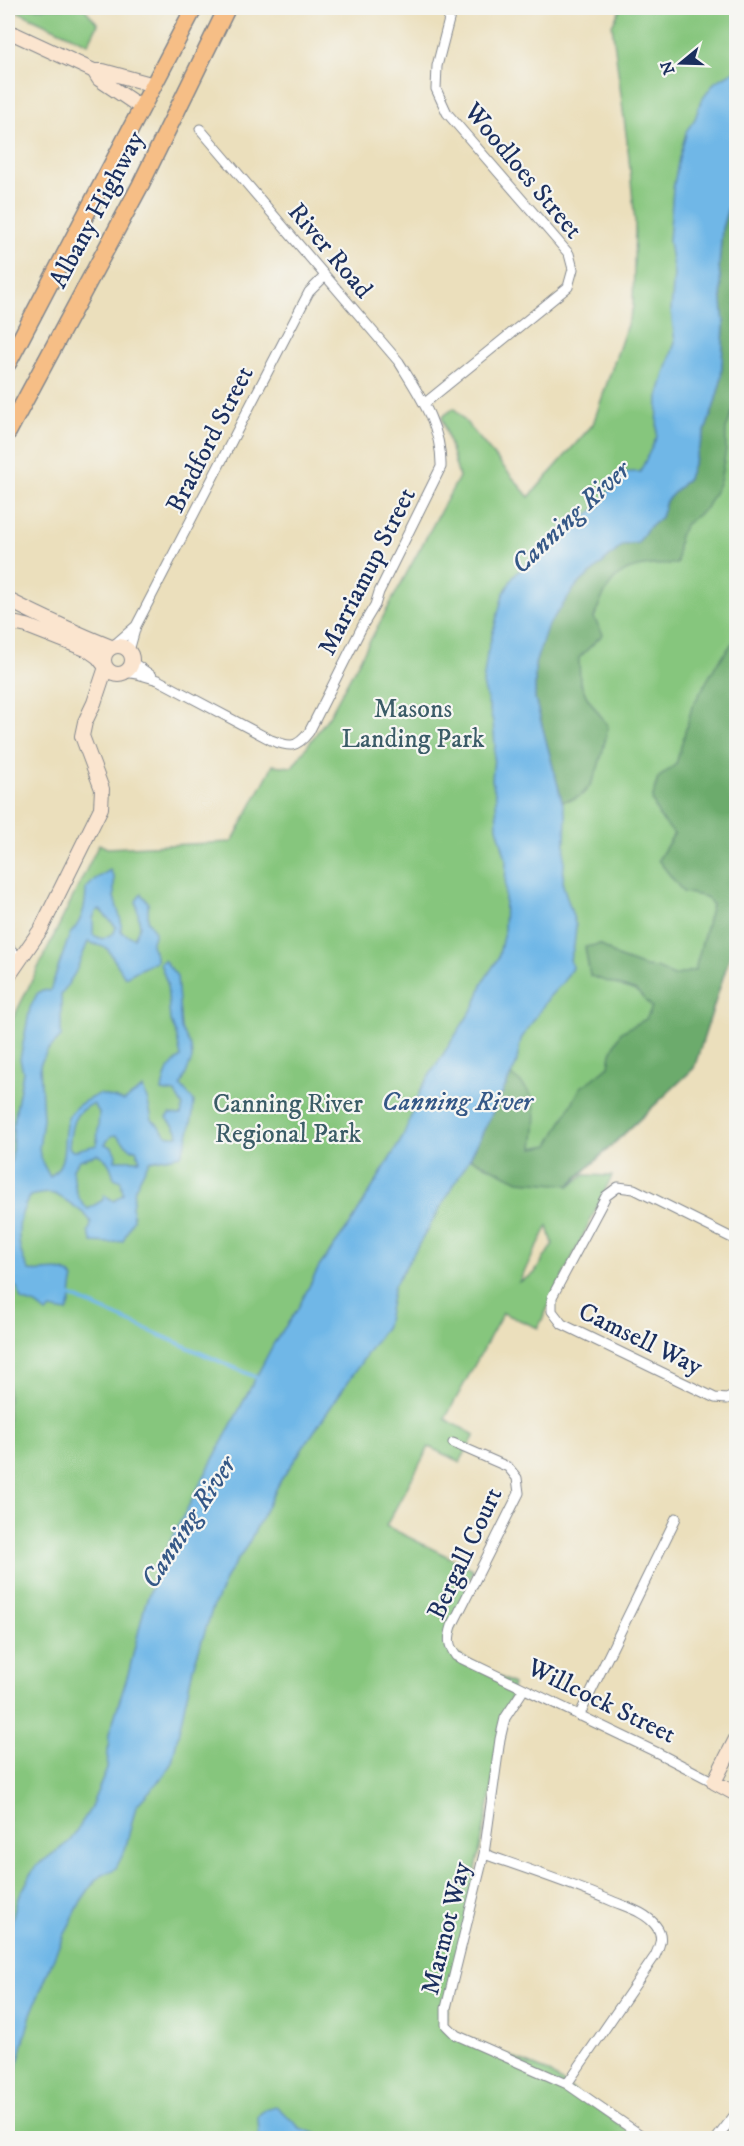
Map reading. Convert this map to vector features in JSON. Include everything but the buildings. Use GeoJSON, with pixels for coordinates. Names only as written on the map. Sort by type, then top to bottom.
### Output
{"type":"FeatureCollection","features":[{"type":"Feature","properties":{"kind":"highway","name":"Albany Highway"},"geometry":{"type":"LineString","coordinates":[[8,363],[194,8]]}},
{"type":"Feature","properties":{"kind":"highway","name":"Albany Highway"},"geometry":{"type":"LineString","coordinates":[[8,432],[140,186],[227,8]]}},
{"type":"Feature","properties":{"kind":"street","name":"Woodloes Street"},"geometry":{"type":"LineString","coordinates":[[425,403],[568,287],[573,269],[569,254],[447,113],[436,89],[436,66],[452,8]]}},
{"type":"Feature","properties":{"kind":"street"},"geometry":{"type":"LineString","coordinates":[[8,31],[94,71],[103,71],[154,85]]}},
{"type":"Feature","properties":{"kind":"street"},"geometry":{"type":"LineString","coordinates":[[94,71],[99,79],[142,108]]}},
{"type":"Feature","properties":{"kind":"street","name":"River Road"},"geometry":{"type":"LineString","coordinates":[[200,129],[399,362],[425,403]]}},
{"type":"Feature","properties":{"kind":"street","name":"Bradford Street"},"geometry":{"type":"LineString","coordinates":[[119,665],[136,626],[309,292],[325,276]]}},
{"type":"Feature","properties":{"kind":"street","name":"Marriamup Street"},"geometry":{"type":"LineString","coordinates":[[119,665],[158,680],[271,740],[290,746],[303,740],[375,605],[378,592],[441,467],[438,434],[425,403]]}},
{"type":"Feature","properties":{"kind":"street"},"geometry":{"type":"LineString","coordinates":[[8,600],[75,633],[112,647]]}},
{"type":"Feature","properties":{"kind":"street"},"geometry":{"type":"LineString","coordinates":[[8,622],[88,650],[98,657],[119,665]]}},
{"type":"Feature","properties":{"kind":"street","name":"Bradford Street"},"geometry":{"type":"LineString","coordinates":[[112,647],[136,626]]}},
{"type":"Feature","properties":{"kind":"street"},"geometry":{"type":"LineString","coordinates":[[8,977],[41,928],[101,808],[102,789],[82,736],[84,722],[119,665],[119,645],[106,652],[104,659],[119,665]]}},
{"type":"Feature","properties":{"kind":"street"},"geometry":{"type":"LineString","coordinates":[[8,947],[20,958]]}},
{"type":"Feature","properties":{"kind":"street","name":"Camsell Way"},"geometry":{"type":"LineString","coordinates":[[736,1240],[634,1188],[618,1187],[606,1196],[552,1297],[552,1311],[562,1324],[715,1398],[727,1399],[736,1394]]}},
{"type":"Feature","properties":{"kind":"street","name":"Bergall Court"},"geometry":{"type":"LineString","coordinates":[[450,1647],[448,1637],[452,1626],[519,1493],[517,1478],[508,1467],[453,1443]]}},
{"type":"Feature","properties":{"kind":"street"},"geometry":{"type":"LineString","coordinates":[[579,1716],[676,1518]]}},
{"type":"Feature","properties":{"kind":"street","name":"Willcock Street"},"geometry":{"type":"LineString","coordinates":[[450,1647],[456,1656],[656,1752],[736,1794]]}},
{"type":"Feature","properties":{"kind":"street","name":"Marmot Way"},"geometry":{"type":"LineString","coordinates":[[524,1689],[505,1718],[500,1739],[484,1854],[446,2008],[446,2025],[456,2035],[567,2084],[645,2139]]}},
{"type":"Feature","properties":{"kind":"street"},"geometry":{"type":"LineString","coordinates":[[714,1782],[736,1738]]}},
{"type":"Feature","properties":{"kind":"street"},"geometry":{"type":"LineString","coordinates":[[484,1854],[567,1882],[641,1913],[655,1924],[660,1933],[660,1944],[655,1956],[567,2084]]}},
{"type":"Feature","properties":{"kind":"street"},"geometry":{"type":"LineString","coordinates":[[717,2139],[736,2114]]}},
{"type":"Feature","properties":{"kind":"green space"},"geometry":{"type":"Polygon","coordinates":[[[10,8],[84,8],[98,24],[88,44],[10,8]]]}},
{"type":"Feature","properties":{"kind":"green space","name":"Canning River Regional Park"},"geometry":{"type":"Polygon","coordinates":[[[621,8],[736,8],[736,937],[694,1068],[568,1187],[585,1175],[612,1176],[538,1328],[503,1313],[445,1419],[475,1435],[460,1462],[429,1447],[386,1526],[473,1569],[447,1649],[513,1684],[444,2029],[546,2071],[639,2138],[8,2138],[8,1029],[99,844],[107,848],[232,842],[273,765],[292,767],[329,716],[459,477],[442,417],[454,408],[529,497],[593,424],[633,307],[635,222],[612,25],[621,8]],[[548,1226],[519,1282],[534,1274],[553,1244],[548,1226]]]}},
{"type":"Feature","properties":{"kind":"green space"},"geometry":{"type":"Polygon","coordinates":[[[736,181],[736,402],[726,430],[726,450],[720,482],[706,508],[685,525],[679,537],[677,564],[633,568],[615,579],[601,601],[594,618],[603,634],[579,658],[580,682],[587,697],[608,726],[598,766],[589,786],[576,798],[562,801],[535,699],[535,664],[546,627],[576,586],[623,545],[638,543],[647,529],[661,517],[666,501],[688,478],[721,381],[724,325],[719,266],[722,228],[736,181]]]}},
{"type":"Feature","properties":{"kind":"green space"},"geometry":{"type":"Polygon","coordinates":[[[736,638],[736,937],[694,1068],[569,1185],[519,1181],[470,1158],[511,1075],[528,1090],[535,1107],[533,1148],[549,1145],[581,1087],[609,1066],[611,1053],[621,1032],[646,1019],[652,1007],[636,991],[590,976],[585,947],[600,944],[620,958],[645,967],[657,968],[674,976],[695,970],[712,904],[706,897],[683,892],[658,860],[674,834],[659,816],[652,800],[658,778],[676,764],[692,707],[716,665],[736,638]]]}},
{"type":"Feature","properties":{"kind":"water","name":"Canning River"},"geometry":{"type":"Polygon","coordinates":[[[736,70],[736,181],[722,228],[719,266],[724,325],[721,381],[713,409],[688,478],[666,501],[661,517],[647,529],[638,543],[623,545],[576,586],[547,627],[535,664],[535,699],[566,816],[563,885],[576,926],[570,959],[572,968],[521,1039],[516,1065],[470,1158],[394,1286],[386,1326],[281,1480],[248,1544],[228,1574],[212,1610],[193,1668],[172,1762],[165,1774],[136,1806],[125,1850],[116,1868],[96,1879],[81,1901],[57,1950],[31,2014],[8,2100],[8,1935],[17,1901],[35,1867],[70,1841],[89,1811],[107,1769],[109,1734],[129,1671],[145,1605],[164,1553],[274,1343],[297,1310],[319,1267],[351,1223],[403,1137],[422,1087],[475,1005],[483,982],[498,959],[504,932],[506,859],[497,827],[496,797],[492,780],[495,745],[493,722],[483,684],[487,654],[503,595],[514,575],[533,560],[546,543],[562,536],[568,523],[586,516],[597,508],[606,496],[615,476],[620,473],[640,472],[657,436],[658,397],[675,342],[671,311],[674,274],[669,241],[673,189],[679,158],[687,130],[695,119],[701,101],[715,82],[736,70]]]}},
{"type":"Feature","properties":{"kind":"water"},"geometry":{"type":"Polygon","coordinates":[[[110,870],[114,878],[114,897],[121,921],[121,932],[134,938],[140,926],[136,901],[141,894],[148,902],[148,921],[155,932],[151,945],[156,961],[125,977],[107,948],[88,942],[75,973],[61,995],[61,1037],[47,1051],[40,1065],[43,1119],[39,1149],[41,1160],[50,1177],[61,1163],[66,1123],[71,1112],[86,1100],[99,1094],[124,1101],[143,1088],[152,1120],[165,1134],[178,1136],[177,1130],[167,1118],[169,1114],[181,1115],[183,1106],[175,1093],[162,1091],[167,1072],[181,1057],[176,1033],[170,1020],[167,983],[160,963],[164,960],[177,976],[181,1029],[191,1047],[192,1059],[181,1086],[194,1101],[190,1129],[181,1155],[149,1161],[135,1188],[133,1219],[123,1241],[92,1242],[88,1232],[91,1226],[90,1221],[78,1209],[54,1194],[30,1196],[19,1224],[19,1243],[24,1262],[29,1271],[59,1270],[74,1279],[67,1312],[51,1309],[46,1313],[36,1305],[21,1300],[18,1288],[8,1286],[8,1177],[12,1157],[13,1126],[23,1072],[20,1059],[30,1008],[37,994],[42,990],[50,991],[70,934],[78,924],[82,913],[86,889],[95,879],[110,870]],[[97,910],[93,918],[93,935],[102,939],[114,933],[116,927],[100,910],[97,910]],[[93,1104],[77,1115],[72,1126],[69,1147],[72,1151],[97,1145],[99,1112],[93,1104]],[[116,1135],[111,1136],[105,1144],[112,1147],[116,1155],[115,1160],[140,1160],[136,1149],[131,1149],[116,1135]],[[97,1154],[80,1160],[73,1168],[75,1185],[80,1200],[88,1209],[103,1200],[104,1195],[114,1201],[123,1194],[121,1181],[114,1178],[104,1158],[97,1154]]]}},
{"type":"Feature","properties":{"kind":"water"},"geometry":{"type":"Polygon","coordinates":[[[276,2106],[300,2128],[329,2138],[261,2138],[258,2116],[265,2109],[276,2106]]]}},
{"type":"Feature","properties":{"kind":"waterway"},"geometry":{"type":"LineString","coordinates":[[66,1294],[260,1379]]}},
{"type":"Feature","properties":{"kind":"park label","name":"Masons Landing Park"},"geometry":{"type":"Point","coordinates":[413,723]}}]}
